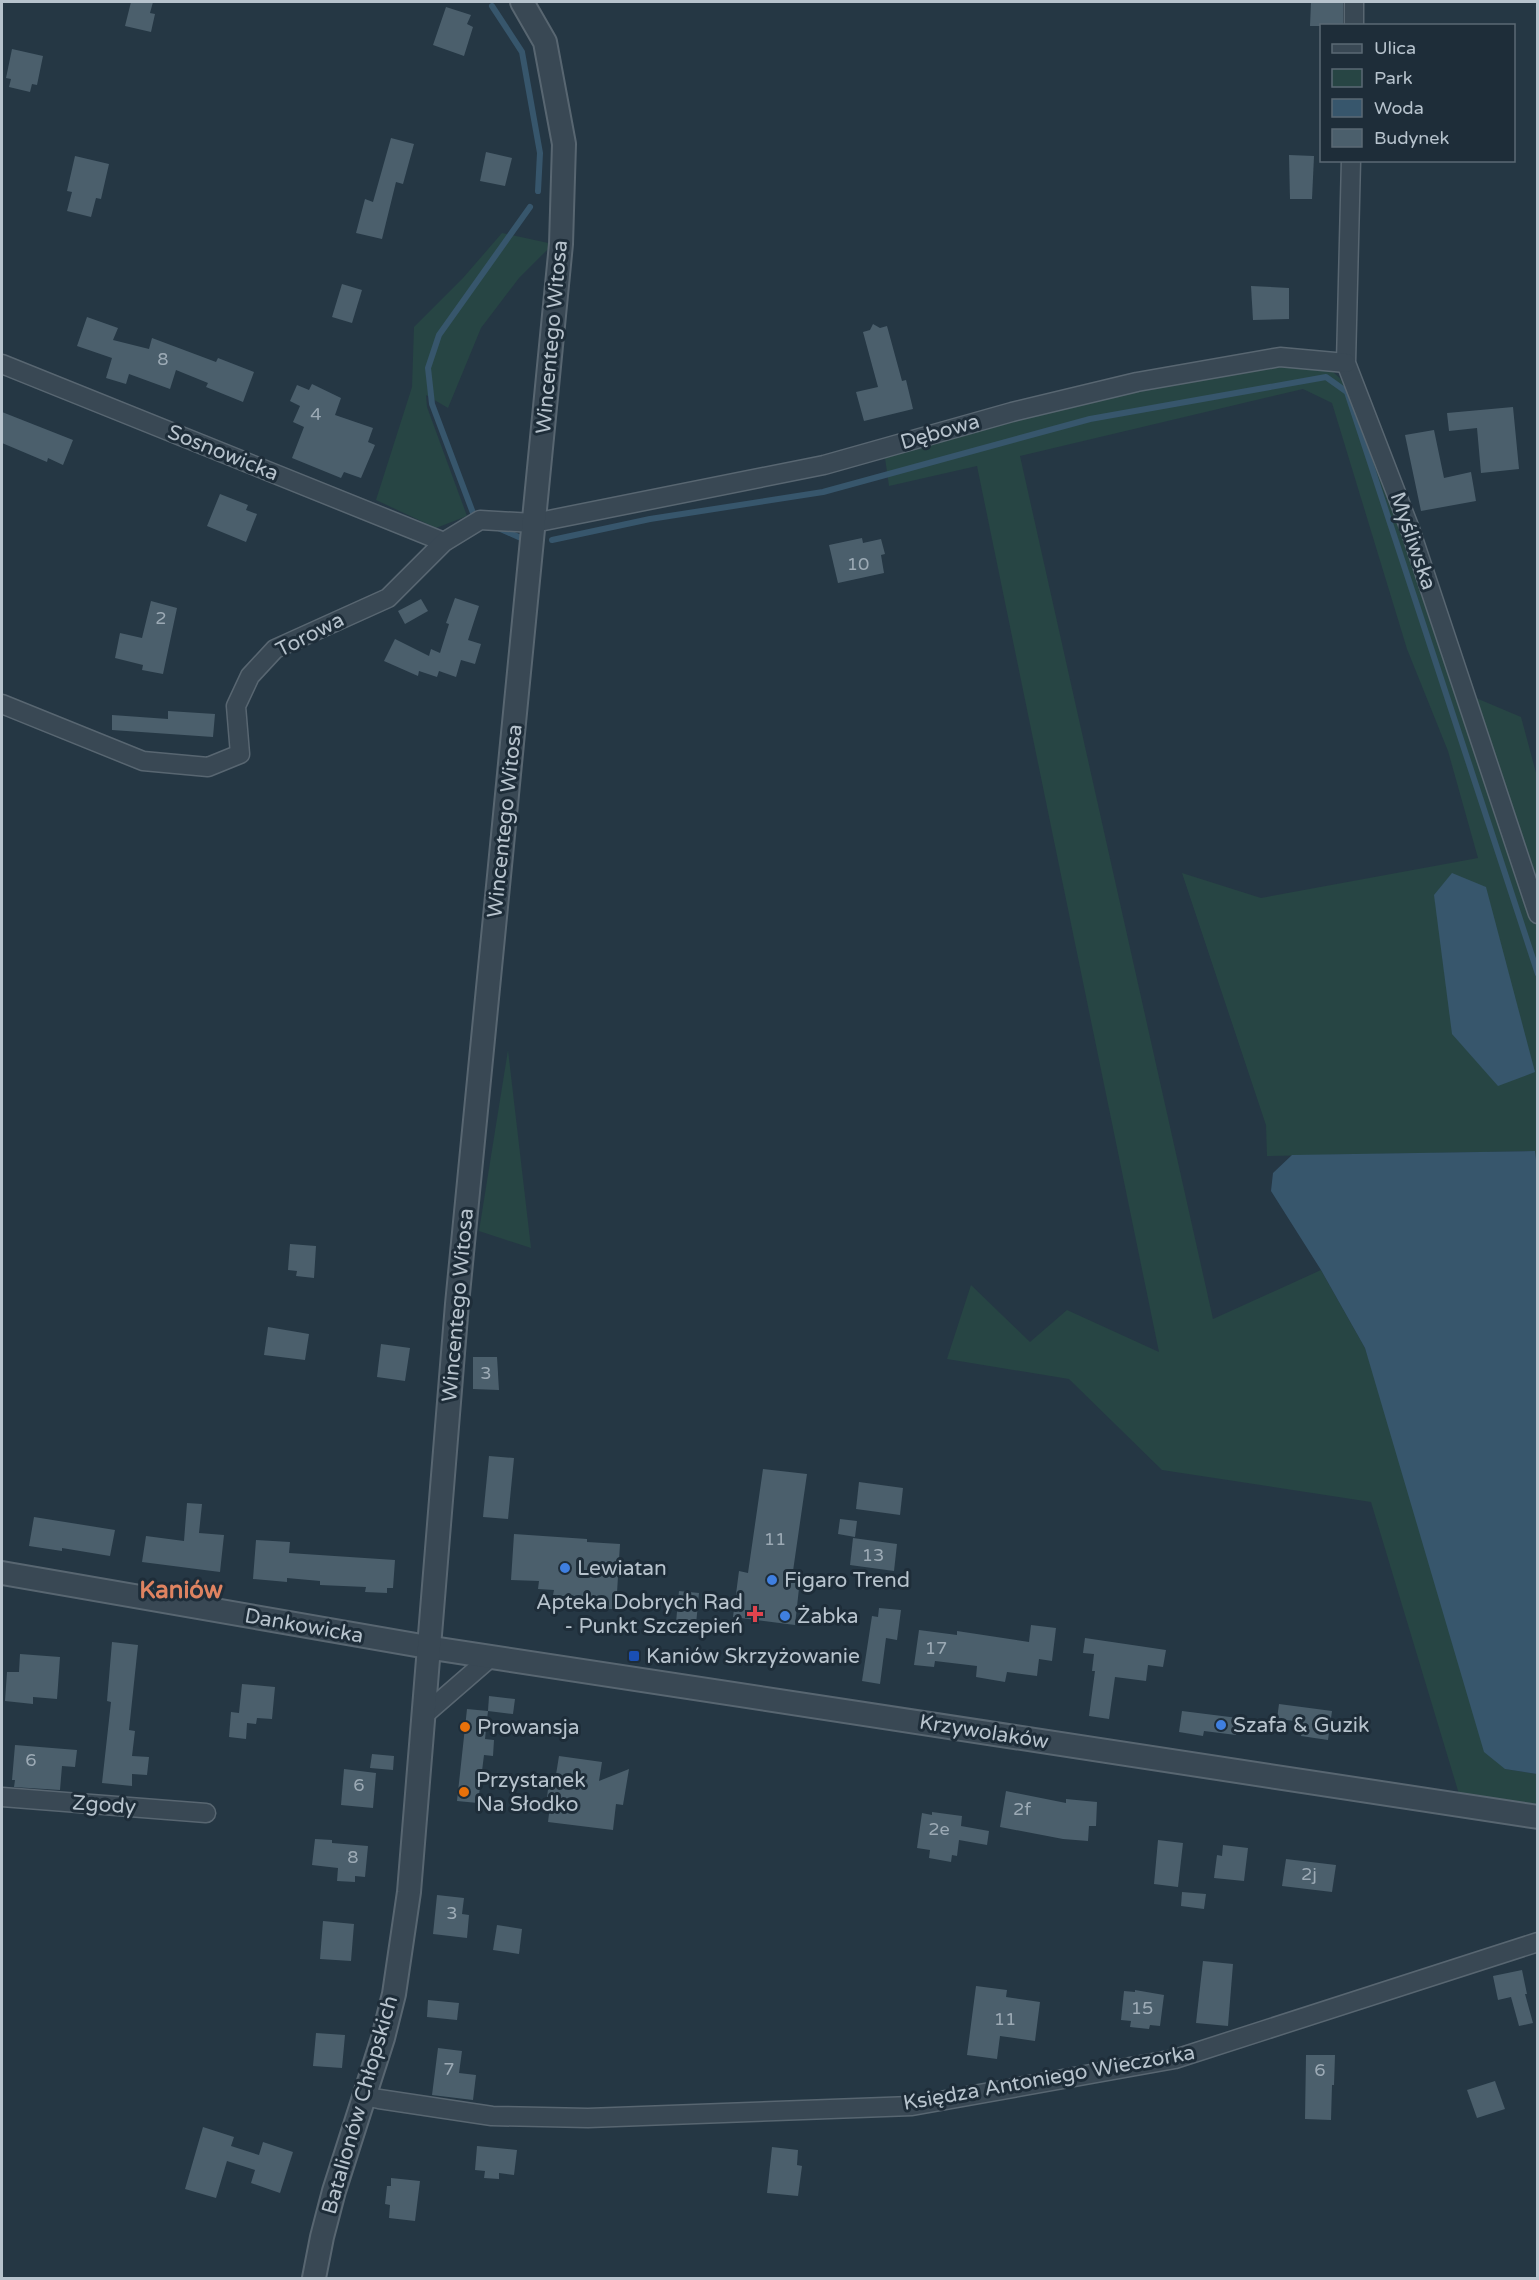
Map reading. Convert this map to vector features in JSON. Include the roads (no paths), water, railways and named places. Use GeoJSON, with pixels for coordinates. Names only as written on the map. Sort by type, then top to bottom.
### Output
{"type":"FeatureCollection","features":[{"type":"Feature","properties":{"kind":"street","name":"Wincentego Witosa"},"geometry":{"type":"LineString","coordinates":[[429,1647],[457,1304],[561,244],[564,144],[545,42],[522,2]]}},
{"type":"Feature","properties":{"kind":"street"},"geometry":{"type":"LineString","coordinates":[[1354,2],[1354,24]]}},
{"type":"Feature","properties":{"kind":"street","name":"Myśliwska"},"geometry":{"type":"LineString","coordinates":[[1351,162],[1346,363],[1410,529],[1538,914]]}},
{"type":"Feature","properties":{"kind":"street","name":"Dębowa"},"geometry":{"type":"LineString","coordinates":[[534,523],[824,465],[1012,411],[1137,381],[1280,357],[1346,363]]}},
{"type":"Feature","properties":{"kind":"street","name":"Sosnowicka"},"geometry":{"type":"LineString","coordinates":[[2,364],[444,542]]}},
{"type":"Feature","properties":{"kind":"street","name":"Torowa"},"geometry":{"type":"LineString","coordinates":[[2,704],[143,761],[208,767],[240,754],[236,706],[250,676],[275,649],[388,598],[444,542],[480,520],[534,523]]}},
{"type":"Feature","properties":{"kind":"street","name":"Dankowicka"},"geometry":{"type":"LineString","coordinates":[[2,1573],[429,1647]]}},
{"type":"Feature","properties":{"kind":"street","name":"Krzywolaków"},"geometry":{"type":"LineString","coordinates":[[429,1647],[1538,1817]]}},
{"type":"Feature","properties":{"kind":"street","name":"Batalionów Chłopskich"},"geometry":{"type":"LineString","coordinates":[[314,2278],[334,2191],[389,2016],[402,1949],[409,1892],[429,1647]]}},
{"type":"Feature","properties":{"kind":"street"},"geometry":{"type":"LineString","coordinates":[[423,1716],[491,1657]]}},
{"type":"Feature","properties":{"kind":"street","name":"Zgody"},"geometry":{"type":"LineString","coordinates":[[2,1797],[206,1812]]}},
{"type":"Feature","properties":{"kind":"street","name":"Księdza Antoniego Wieczorka"},"geometry":{"type":"LineString","coordinates":[[365,2096],[492,2116],[528,2117],[588,2118],[912,2106],[1175,2059],[1538,1942]]}},
{"type":"Feature","properties":{"kind":"water"},"geometry":{"type":"Polygon","coordinates":[[[1452,873],[1486,887],[1535,1072],[1498,1086],[1452,1034],[1434,895],[1452,873]]]}},
{"type":"Feature","properties":{"kind":"water"},"geometry":{"type":"Polygon","coordinates":[[[1535,1151],[1538,1176],[1537,1774],[1505,1769],[1484,1752],[1365,1348],[1321,1270],[1271,1191],[1273,1173],[1292,1155],[1535,1151]]]}},
{"type":"Feature","properties":{"kind":"waterway"},"geometry":{"type":"LineString","coordinates":[[492,6],[522,52],[540,153],[538,191]]}},
{"type":"Feature","properties":{"kind":"waterway"},"geometry":{"type":"LineString","coordinates":[[473,513],[432,404],[428,368],[439,335],[530,207]]}},
{"type":"Feature","properties":{"kind":"waterway"},"geometry":{"type":"LineString","coordinates":[[552,540],[650,519],[823,492],[1090,419],[1326,377],[1347,392],[1538,974]]}},
{"type":"Feature","properties":{"kind":"waterway"},"geometry":{"type":"LineString","coordinates":[[496,527],[521,538]]}},
{"type":"Feature","properties":{"kind":"place","name":"Lewiatan"},"geometry":{"type":"Point","coordinates":[565,1568]}},
{"type":"Feature","properties":{"kind":"place","name":"Figaro Trend"},"geometry":{"type":"Point","coordinates":[772,1580]}},
{"type":"Feature","properties":{"kind":"place","name":"Apteka Dobrych Rad - Punkt Szczepień"},"geometry":{"type":"Point","coordinates":[755,1614]}},
{"type":"Feature","properties":{"kind":"place","name":"Żabka"},"geometry":{"type":"Point","coordinates":[785,1616]}},
{"type":"Feature","properties":{"kind":"place","name":"Kaniów Skrzyżowanie"},"geometry":{"type":"Point","coordinates":[634,1656]}},
{"type":"Feature","properties":{"kind":"place","name":"Szafa & Guzik"},"geometry":{"type":"Point","coordinates":[1221,1725]}},
{"type":"Feature","properties":{"kind":"place","name":"Prowansja"},"geometry":{"type":"Point","coordinates":[465,1727]}},
{"type":"Feature","properties":{"kind":"place","name":"Przystanek Na Słodko"},"geometry":{"type":"Point","coordinates":[464,1792]}},
{"type":"Feature","properties":{"kind":"district","name":"Kaniów"},"geometry":{"type":"Point","coordinates":[181,1590]}}]}
